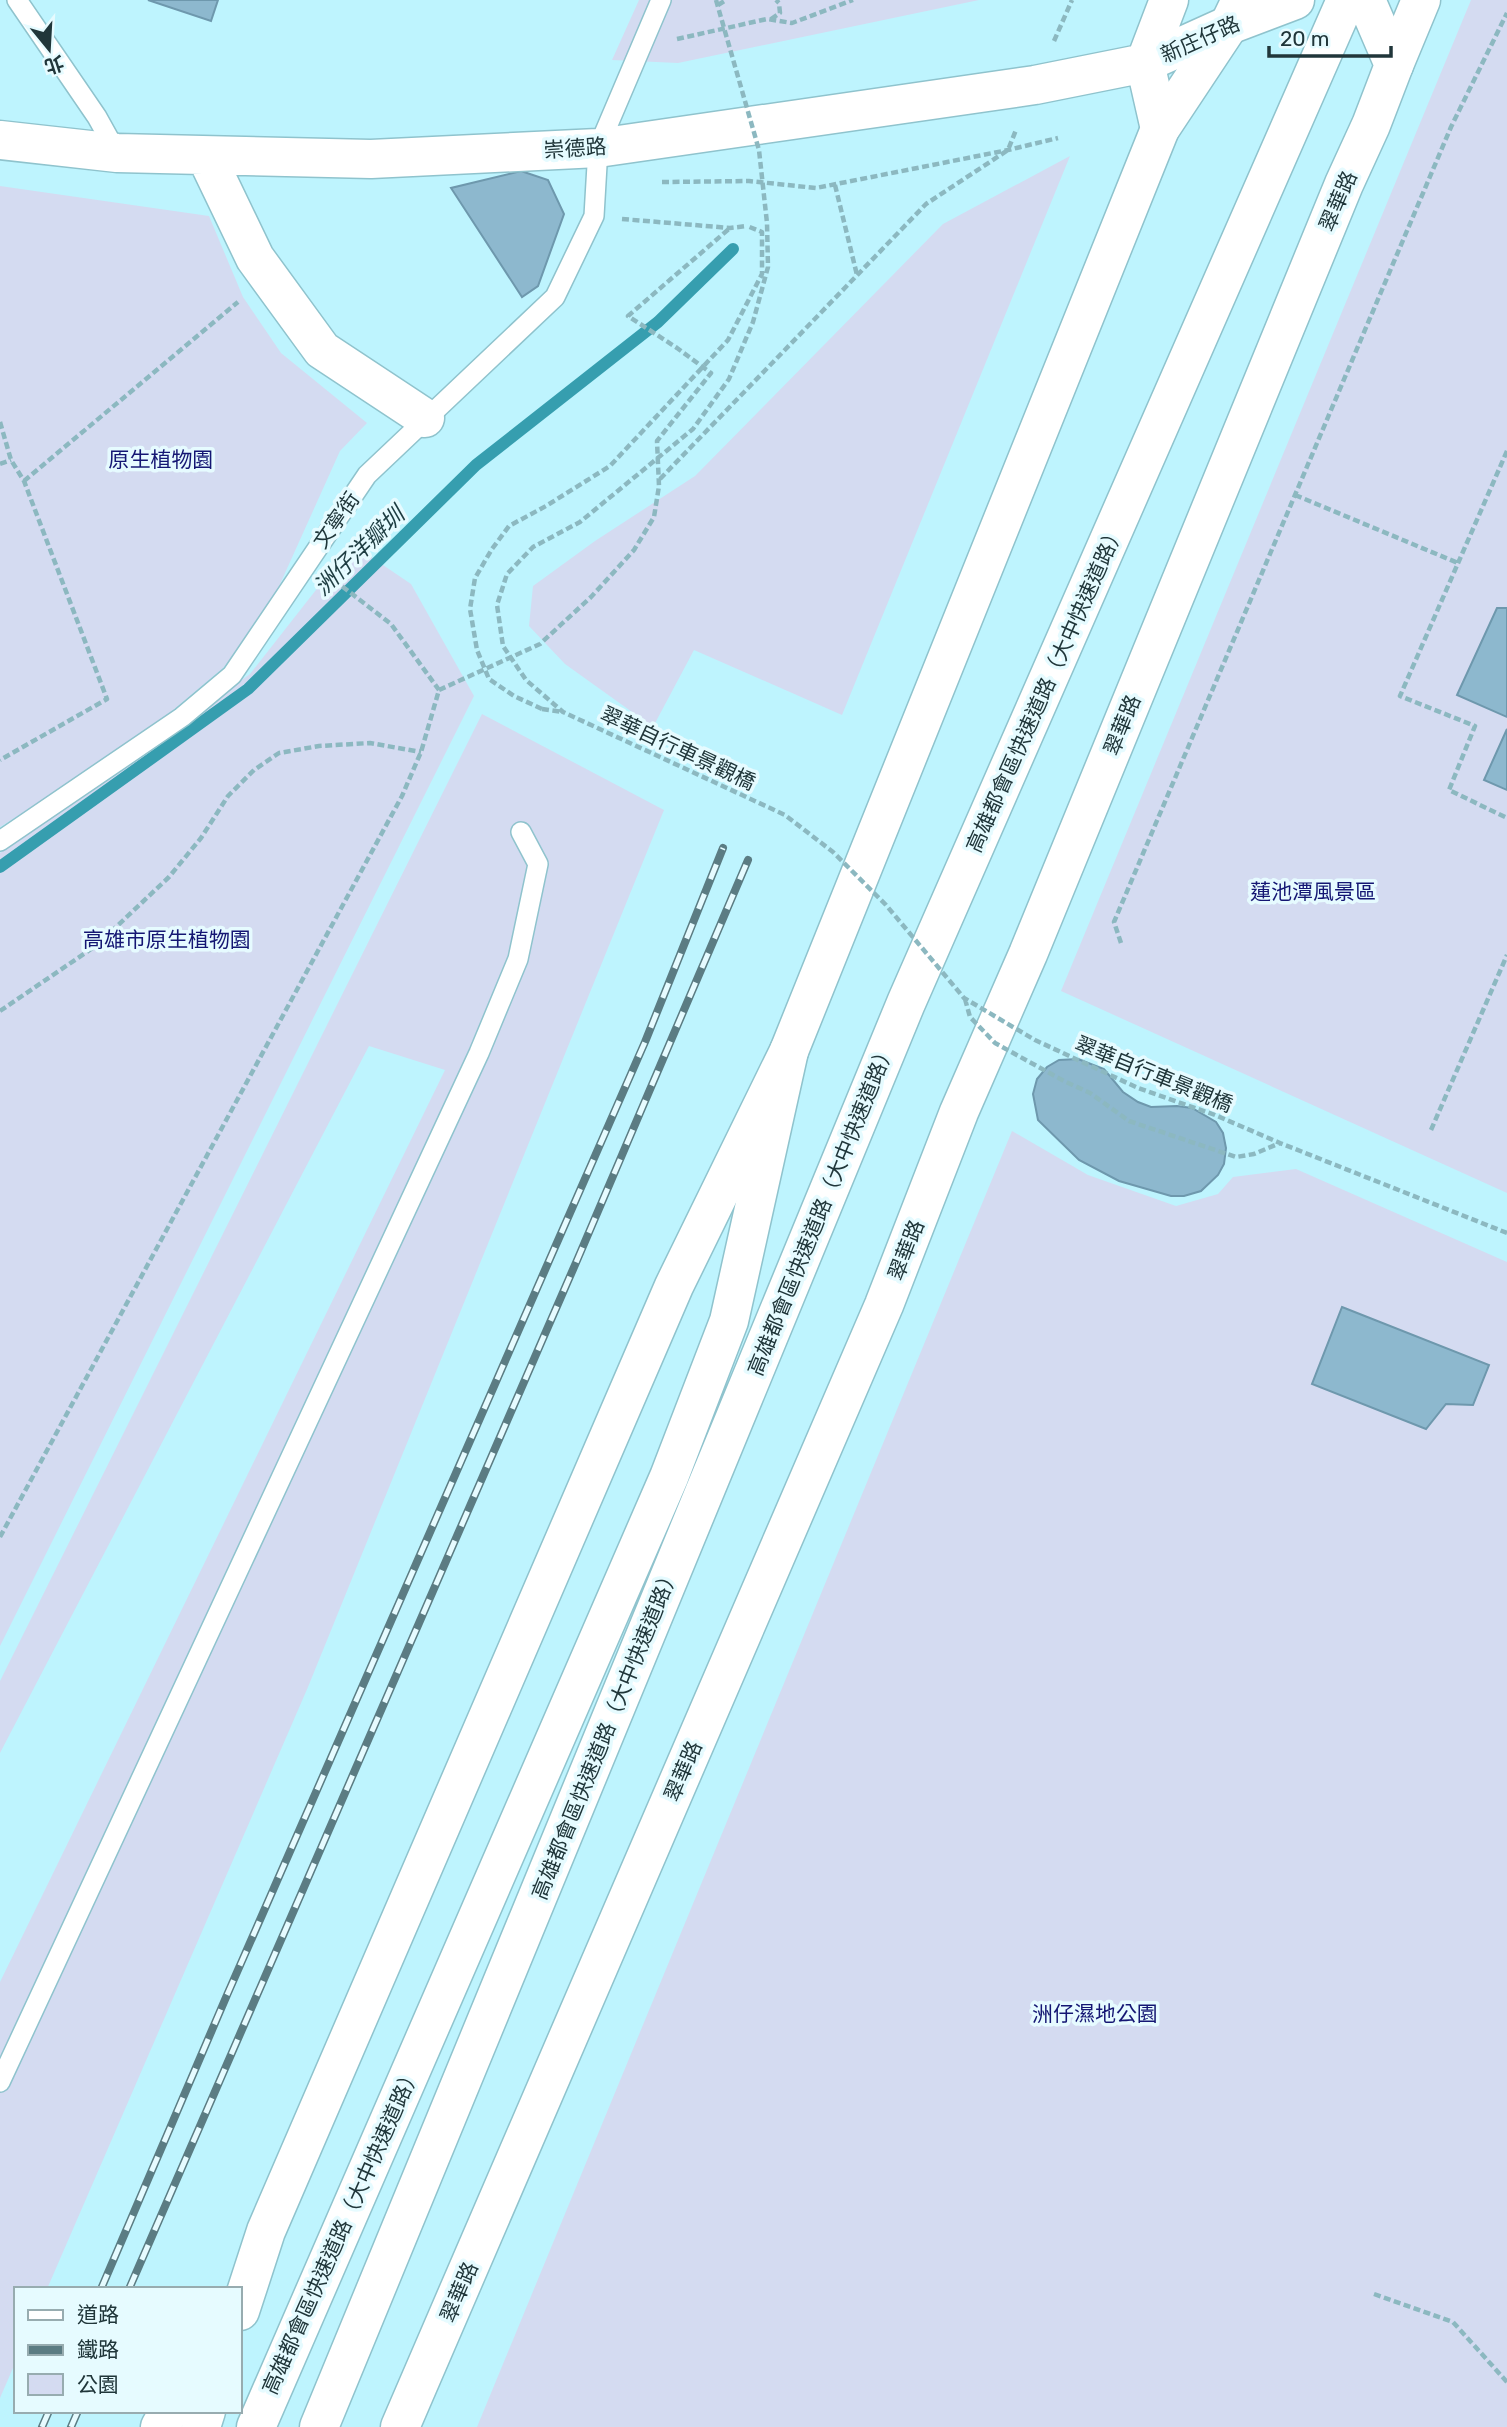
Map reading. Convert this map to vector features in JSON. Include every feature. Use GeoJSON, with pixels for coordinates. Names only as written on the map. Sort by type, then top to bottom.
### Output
{"type":"FeatureCollection","features":[{"type":"Feature","properties":{"kind":"main road"},"geometry":{"type":"LineString","coordinates":[[1160,130],[1145,63],[1169,0]]}},
{"type":"Feature","properties":{"kind":"main road","name":"新庄仔路"},"geometry":{"type":"LineString","coordinates":[[1145,63],[1235,13],[1295,0]]}},
{"type":"Feature","properties":{"kind":"main road","name":"高雄都會區快速道路（大中快速道路）"},"geometry":{"type":"LineString","coordinates":[[320,2427],[906,1003],[1346,0]]}},
{"type":"Feature","properties":{"kind":"main road"},"geometry":{"type":"LineString","coordinates":[[1366,0],[1394,65]]}},
{"type":"Feature","properties":{"kind":"main road","name":"翠華路"},"geometry":{"type":"LineString","coordinates":[[400,2427],[884,1305],[959,1112],[1034,941],[1421,0]]}},
{"type":"Feature","properties":{"kind":"main road"},"geometry":{"type":"LineString","coordinates":[[236,2287],[266,2231],[674,1286],[789,1051],[1160,130],[1235,13]]}},
{"type":"Feature","properties":{"kind":"main road","name":"崇德路"},"geometry":{"type":"LineString","coordinates":[[0,140],[117,153],[371,159],[598,148],[1035,85],[1145,63]]}},
{"type":"Feature","properties":{"kind":"main road"},"geometry":{"type":"LineString","coordinates":[[206,156],[255,258],[321,350],[425,418]]}},
{"type":"Feature","properties":{"kind":"main road","name":"高雄都會區快速道路（大中快速道路）"},"geometry":{"type":"LineString","coordinates":[[256,2427],[669,1477],[729,1321],[789,1051]]}},
{"type":"Feature","properties":{"kind":"main road"},"geometry":{"type":"LineString","coordinates":[[242,2305],[266,2231]]}},
{"type":"Feature","properties":{"kind":"lane"},"geometry":{"type":"LineString","coordinates":[[17,0],[97,117],[117,153]]}},
{"type":"Feature","properties":{"kind":"lane"},"geometry":{"type":"LineString","coordinates":[[598,148],[662,0]]}},
{"type":"Feature","properties":{"kind":"lane","name":"文寧街"},"geometry":{"type":"LineString","coordinates":[[0,841],[182,717],[224,682],[247,656],[368,475],[555,297],[594,216],[598,148]]}},
{"type":"Feature","properties":{"kind":"lane"},"geometry":{"type":"LineString","coordinates":[[0,2082],[479,1054],[518,958],[538,864],[521,832]]}},
{"type":"Feature","properties":{"kind":"path"},"geometry":{"type":"LineString","coordinates":[[717,2],[726,0]]}},
{"type":"Feature","properties":{"kind":"path"},"geometry":{"type":"LineString","coordinates":[[672,40],[774,19],[780,13],[776,0]]}},
{"type":"Feature","properties":{"kind":"path"},"geometry":{"type":"LineString","coordinates":[[767,19],[792,23],[853,0]]}},
{"type":"Feature","properties":{"kind":"path","name":"翠華自行車景觀橋"},"geometry":{"type":"LineString","coordinates":[[717,2],[759,150],[767,223],[768,267],[753,322],[729,379],[693,429],[580,522],[533,547],[507,575],[497,605],[503,646],[526,680],[562,712],[785,815],[834,852],[886,905],[964,999],[1035,1041],[1138,1088],[1215,1115],[1507,1233]]}},
{"type":"Feature","properties":{"kind":"path"},"geometry":{"type":"LineString","coordinates":[[1121,943],[1114,922],[1451,127],[1507,13]]}},
{"type":"Feature","properties":{"kind":"path"},"geometry":{"type":"LineString","coordinates":[[651,183],[749,181],[816,188],[1058,138]]}},
{"type":"Feature","properties":{"kind":"path"},"geometry":{"type":"LineString","coordinates":[[659,480],[926,204],[1008,150]]}},
{"type":"Feature","properties":{"kind":"path"},"geometry":{"type":"LineString","coordinates":[[835,184],[857,276]]}},
{"type":"Feature","properties":{"kind":"path"},"geometry":{"type":"LineString","coordinates":[[562,712],[542,709],[489,680],[477,650],[470,609],[475,578],[509,526],[610,466],[728,340],[762,274],[762,232],[747,226],[730,228],[594,216]]}},
{"type":"Feature","properties":{"kind":"path"},"geometry":{"type":"LineString","coordinates":[[0,1538],[402,796],[421,752],[439,690],[540,644],[591,597],[634,550],[654,517],[659,480],[657,441],[711,373],[628,316],[730,228]]}},
{"type":"Feature","properties":{"kind":"path"},"geometry":{"type":"LineString","coordinates":[[24,481],[269,278]]}},
{"type":"Feature","properties":{"kind":"path"},"geometry":{"type":"LineString","coordinates":[[0,422],[11,460],[24,481],[107,699],[0,760]]}},
{"type":"Feature","properties":{"kind":"path"},"geometry":{"type":"LineString","coordinates":[[1507,451],[1400,696],[1475,726],[1449,790],[1507,818]]}},
{"type":"Feature","properties":{"kind":"path"},"geometry":{"type":"LineString","coordinates":[[0,464],[11,460]]}},
{"type":"Feature","properties":{"kind":"path"},"geometry":{"type":"LineString","coordinates":[[1295,495],[1458,563]]}},
{"type":"Feature","properties":{"kind":"path"},"geometry":{"type":"LineString","coordinates":[[309,560],[391,624],[439,690]]}},
{"type":"Feature","properties":{"kind":"path"},"geometry":{"type":"LineString","coordinates":[[0,1011],[97,945],[169,877],[201,838],[228,796],[254,770],[279,752],[318,746],[370,743],[421,752]]}},
{"type":"Feature","properties":{"kind":"path"},"geometry":{"type":"LineString","coordinates":[[1430,1130],[1507,955]]}},
{"type":"Feature","properties":{"kind":"path"},"geometry":{"type":"LineString","coordinates":[[964,999],[970,1017],[995,1043],[1090,1093],[1129,1121],[1236,1157],[1254,1154],[1280,1143]]}},
{"type":"Feature","properties":{"kind":"path"},"geometry":{"type":"LineString","coordinates":[[1374,2294],[1453,2322],[1507,2382]]}},
{"type":"Feature","properties":{"kind":"green space"},"geometry":{"type":"Polygon","coordinates":[[[639,0],[979,0],[678,63],[612,60],[639,0]]]}},
{"type":"Feature","properties":{"kind":"green space","name":"蓮池潭風景區"},"geometry":{"type":"Polygon","coordinates":[[[1471,0],[1507,0],[1507,1193],[1061,991],[1471,0]]]}},
{"type":"Feature","properties":{"kind":"green space"},"geometry":{"type":"Polygon","coordinates":[[[1070,156],[842,715],[694,650],[653,727],[565,664],[529,626],[533,586],[595,541],[695,476],[943,224],[1070,156]]]}},
{"type":"Feature","properties":{"kind":"green space","name":"原生植物園"},"geometry":{"type":"Polygon","coordinates":[[[0,186],[209,216],[243,297],[281,353],[367,423],[340,451],[267,613],[223,668],[133,744],[0,827],[0,186]]]}},
{"type":"Feature","properties":{"kind":"green space","name":"高雄市原生植物園"},"geometry":{"type":"Polygon","coordinates":[[[352,544],[411,584],[474,696],[0,1646],[0,853],[250,674],[352,544]]]}},
{"type":"Feature","properties":{"kind":"green space"},"geometry":{"type":"Polygon","coordinates":[[[482,714],[664,810],[308,1687],[48,2287],[14,2287],[14,2366],[0,2398],[0,1982],[445,1070],[369,1046],[0,1753],[0,1681],[482,714]]]}},
{"type":"Feature","properties":{"kind":"green space","name":"洲仔濕地公園"},"geometry":{"type":"Polygon","coordinates":[[[1012,1131],[1088,1175],[1176,1206],[1218,1194],[1233,1177],[1296,1169],[1507,1262],[1507,2427],[477,2427],[1012,1131]]]}},
{"type":"Feature","properties":{"kind":"building"},"geometry":{"type":"Polygon","coordinates":[[[148,0],[218,0],[211,21],[148,0]]]}},
{"type":"Feature","properties":{"kind":"building"},"geometry":{"type":"Polygon","coordinates":[[[521,171],[548,180],[564,214],[538,286],[522,297],[451,188],[521,171]]]}},
{"type":"Feature","properties":{"kind":"building"},"geometry":{"type":"Polygon","coordinates":[[[1497,608],[1507,608],[1507,717],[1457,695],[1497,608]]]}},
{"type":"Feature","properties":{"kind":"building"},"geometry":{"type":"Polygon","coordinates":[[[1507,729],[1507,790],[1484,780],[1507,729]]]}},
{"type":"Feature","properties":{"kind":"building"},"geometry":{"type":"Polygon","coordinates":[[[1078,1059],[1104,1069],[1123,1092],[1138,1102],[1151,1107],[1192,1108],[1216,1122],[1223,1133],[1226,1148],[1224,1164],[1218,1175],[1201,1191],[1184,1196],[1171,1196],[1119,1181],[1079,1160],[1038,1120],[1033,1094],[1037,1079],[1047,1067],[1059,1060],[1078,1059]]]}},
{"type":"Feature","properties":{"kind":"building"},"geometry":{"type":"Polygon","coordinates":[[[1342,1307],[1489,1365],[1473,1405],[1446,1404],[1426,1429],[1312,1384],[1342,1307]]]}},
{"type":"Feature","properties":{"kind":"waterway","name":"洲仔洋瓣圳"},"geometry":{"type":"LineString","coordinates":[[0,867],[248,689],[476,465],[658,322],[733,249]]}},
{"type":"Feature","properties":{"kind":"railway"},"geometry":{"type":"LineString","coordinates":[[102,2287],[645,1042],[723,848]]}},
{"type":"Feature","properties":{"kind":"railway"},"geometry":{"type":"LineString","coordinates":[[130,2287],[578,1258],[748,860]]}},
{"type":"Feature","properties":{"kind":"railway"},"geometry":{"type":"LineString","coordinates":[[42,2427],[48,2413]]}},
{"type":"Feature","properties":{"kind":"railway"},"geometry":{"type":"LineString","coordinates":[[71,2427],[77,2413]]}}]}
